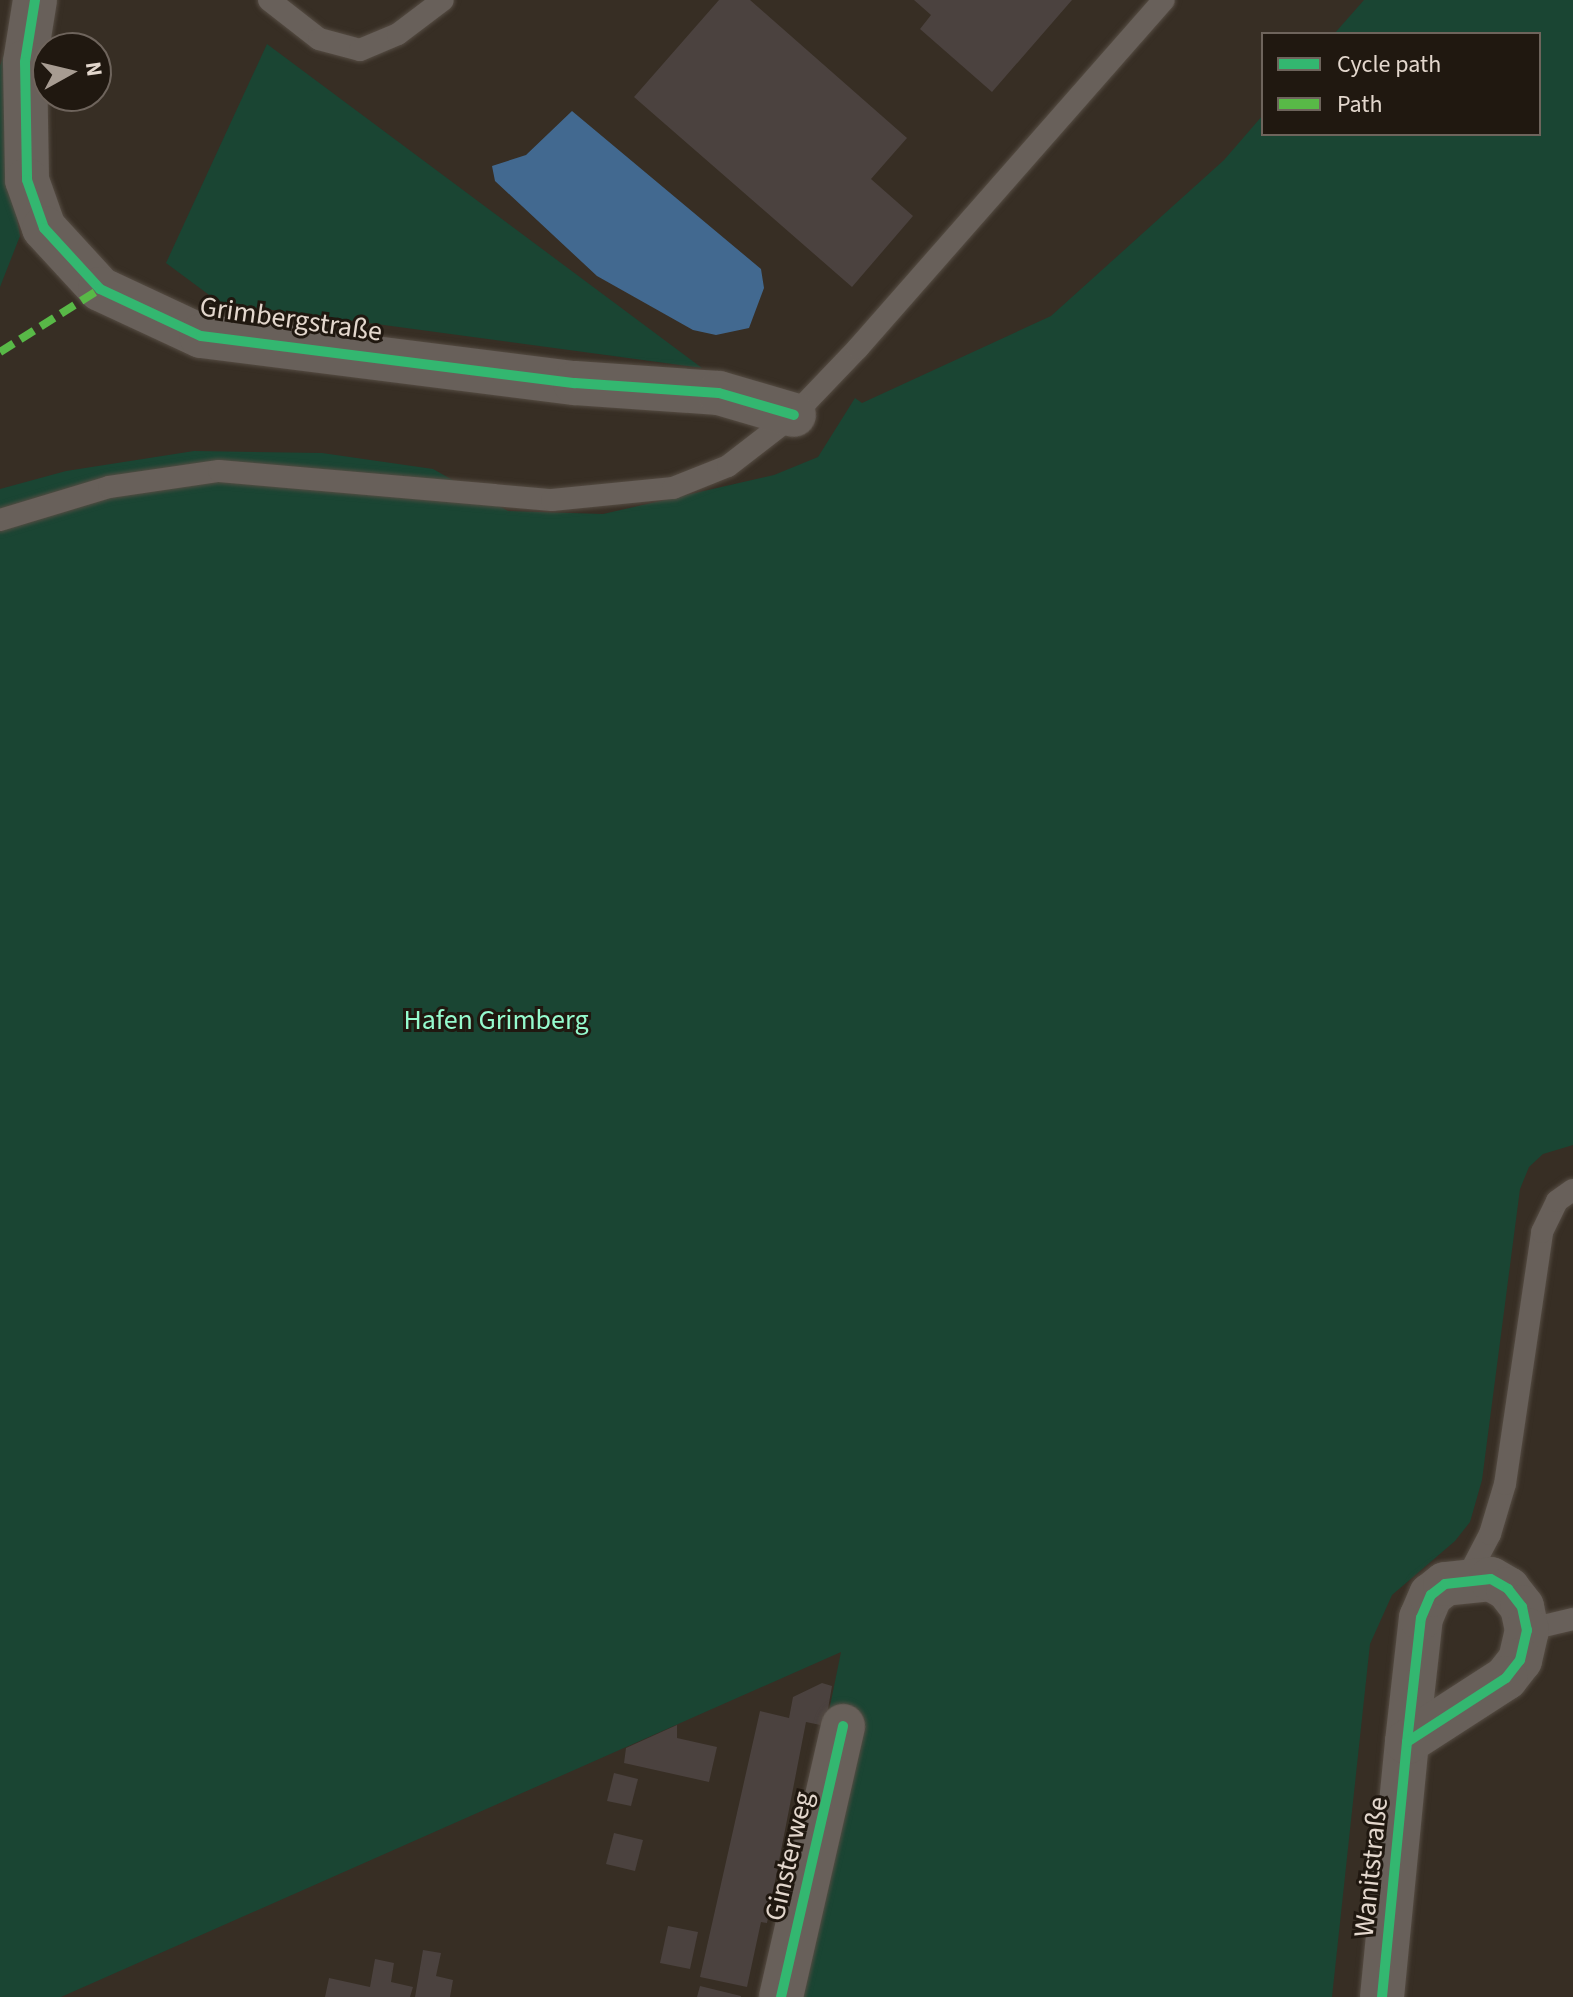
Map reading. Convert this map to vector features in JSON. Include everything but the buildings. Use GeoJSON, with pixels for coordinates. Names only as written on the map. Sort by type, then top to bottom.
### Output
{"type":"FeatureCollection","features":[{"type":"Feature","properties":{"kind":"street","name":"Grimbergstraße"},"geometry":{"type":"LineString","coordinates":[[35,0],[25,62],[27,180],[44,228],[100,289],[201,336],[575,383],[719,393],[794,415]]}},
{"type":"Feature","properties":{"kind":"street"},"geometry":{"type":"LineString","coordinates":[[1407,1742],[1506,1678],[1520,1660],[1527,1630],[1522,1607],[1508,1589],[1491,1579],[1467,1578]]}},
{"type":"Feature","properties":{"kind":"street","name":"Wanitstraße"},"geometry":{"type":"LineString","coordinates":[[1382,1997],[1421,1618],[1431,1595],[1445,1584],[1467,1578]]}},
{"type":"Feature","properties":{"kind":"street","name":"Ginsterweg"},"geometry":{"type":"LineString","coordinates":[[781,1997],[843,1726]]}},
{"type":"Feature","properties":{"kind":"lane"},"geometry":{"type":"LineString","coordinates":[[269,0],[319,39],[360,50],[398,34],[443,0]]}},
{"type":"Feature","properties":{"kind":"lane"},"geometry":{"type":"LineString","coordinates":[[0,520],[109,487],[219,471],[552,500],[673,488],[728,466],[794,415],[1164,0]]}},
{"type":"Feature","properties":{"kind":"lane"},"geometry":{"type":"LineString","coordinates":[[1467,1578],[1490,1534],[1505,1484],[1542,1232],[1557,1201],[1573,1190]]}},
{"type":"Feature","properties":{"kind":"lane"},"geometry":{"type":"LineString","coordinates":[[1527,1630],[1573,1619]]}},
{"type":"Feature","properties":{"kind":"green space","name":"Hafen Grimberg"},"geometry":{"type":"Polygon","coordinates":[[[1364,0],[1573,0],[1573,1145],[1543,1154],[1529,1167],[1520,1189],[1482,1480],[1470,1522],[1455,1541],[1392,1595],[1370,1644],[1332,1997],[795,1997],[829,1711],[841,1652],[61,1997],[0,1997],[0,489],[66,471],[194,451],[322,453],[433,469],[508,511],[603,514],[774,475],[818,457],[855,398],[862,403],[1051,316],[1224,160],[1261,117],[1261,136],[1541,136],[1541,32],[1336,32],[1364,0]]]}},
{"type":"Feature","properties":{"kind":"green space"},"geometry":{"type":"Polygon","coordinates":[[[11,33],[6,152],[20,236],[0,287],[0,66],[11,33]]]}},
{"type":"Feature","properties":{"kind":"green space"},"geometry":{"type":"Polygon","coordinates":[[[267,44],[702,368],[220,303],[166,263],[267,44]]]}},
{"type":"Feature","properties":{"kind":"water"},"geometry":{"type":"Polygon","coordinates":[[[572,111],[761,269],[764,288],[749,328],[716,335],[693,330],[597,276],[495,181],[492,166],[526,155],[572,111]]]}},
{"type":"Feature","properties":{"kind":"marked path"},"geometry":{"type":"LineString","coordinates":[[0,352],[100,289]]}},
{"type":"Feature","properties":{"kind":"cycle path"},"geometry":{"type":"LineString","coordinates":[[35,0],[25,62],[27,180],[44,228],[100,289],[201,336],[575,383],[719,393],[794,415]]}},
{"type":"Feature","properties":{"kind":"cycle path"},"geometry":{"type":"LineString","coordinates":[[1382,1997],[1407,1742],[1421,1618],[1431,1595],[1445,1584],[1491,1579],[1508,1589],[1522,1607],[1527,1630],[1520,1660],[1506,1678],[1407,1742]]}},
{"type":"Feature","properties":{"kind":"cycle path"},"geometry":{"type":"LineString","coordinates":[[781,1997],[843,1726]]}}]}
